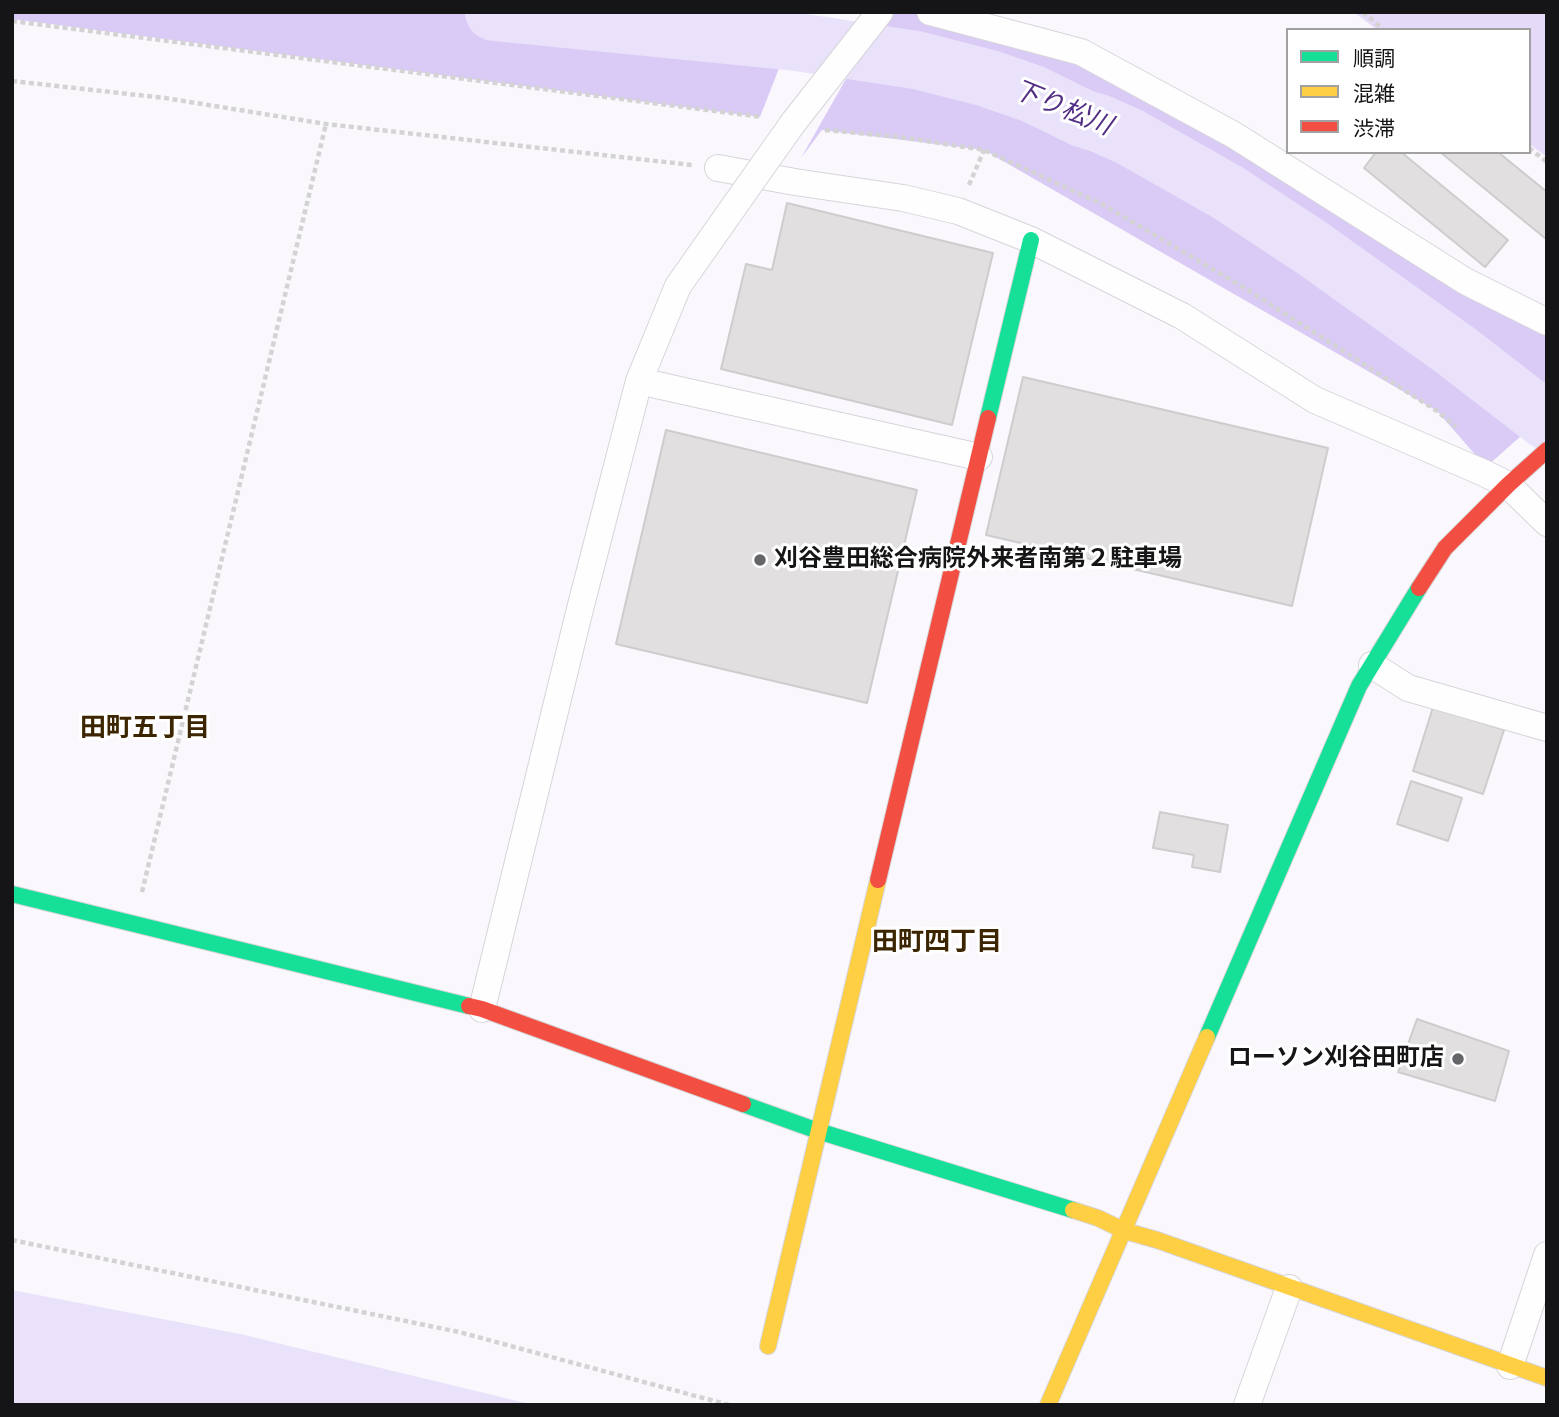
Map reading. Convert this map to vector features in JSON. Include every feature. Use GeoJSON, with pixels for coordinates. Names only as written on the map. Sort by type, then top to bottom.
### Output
{"type":"FeatureCollection","features":[{"type":"Feature","properties":{"kind":"street"},"geometry":{"type":"LineString","coordinates":[[930,12],[1081,52],[1234,135],[1465,281],[1547,322]]}},
{"type":"Feature","properties":{"kind":"street"},"geometry":{"type":"LineString","coordinates":[[482,1009],[639,381],[678,286],[793,123],[878,15]]}},
{"type":"Feature","properties":{"kind":"street"},"geometry":{"type":"LineString","coordinates":[[718,168],[903,198],[958,211],[1031,240],[1182,316],[1315,400],[1484,473],[1513,481],[1547,523]]}},
{"type":"Feature","properties":{"kind":"street"},"geometry":{"type":"LineString","coordinates":[[768,1346],[1031,240]]}},
{"type":"Feature","properties":{"kind":"street"},"geometry":{"type":"LineString","coordinates":[[639,381],[979,457]]}},
{"type":"Feature","properties":{"kind":"street"},"geometry":{"type":"LineString","coordinates":[[1048,1405],[1359,686],[1445,548],[1547,450]]}},
{"type":"Feature","properties":{"kind":"street"},"geometry":{"type":"LineString","coordinates":[[1372,665],[1408,688],[1547,727]]}},
{"type":"Feature","properties":{"kind":"street"},"geometry":{"type":"LineString","coordinates":[[12,894],[482,1009],[818,1131],[1098,1218],[1125,1231],[1547,1378]]}},
{"type":"Feature","properties":{"kind":"street"},"geometry":{"type":"LineString","coordinates":[[1510,1366],[1547,1255]]}},
{"type":"Feature","properties":{"kind":"street"},"geometry":{"type":"LineString","coordinates":[[1247,1405],[1289,1288]]}},
{"type":"Feature","properties":{"kind":"path"},"geometry":{"type":"LineString","coordinates":[[1363,12],[1382,28]]}},
{"type":"Feature","properties":{"kind":"path"},"geometry":{"type":"LineString","coordinates":[[12,21],[760,117],[822,130],[900,136],[984,150],[1102,204],[1248,290],[1437,411],[1457,427]]}},
{"type":"Feature","properties":{"kind":"path"},"geometry":{"type":"LineString","coordinates":[[12,81],[165,98],[326,124],[718,168]]}},
{"type":"Feature","properties":{"kind":"path"},"geometry":{"type":"LineString","coordinates":[[135,924],[326,124]]}},
{"type":"Feature","properties":{"kind":"path"},"geometry":{"type":"LineString","coordinates":[[958,211],[984,150]]}},
{"type":"Feature","properties":{"kind":"path"},"geometry":{"type":"LineString","coordinates":[[1531,150],[1547,162]]}},
{"type":"Feature","properties":{"kind":"path"},"geometry":{"type":"LineString","coordinates":[[12,1240],[459,1332],[729,1405]]}},
{"type":"Feature","properties":{"kind":"shaded area"},"geometry":{"type":"Polygon","coordinates":[[[12,12],[801,12],[760,117],[12,19],[12,12]]]}},
{"type":"Feature","properties":{"kind":"shaded area"},"geometry":{"type":"Polygon","coordinates":[[[884,12],[930,12],[1081,52],[1547,317],[1547,413],[1486,467],[1437,411],[984,150],[822,130],[801,158],[884,12]]]}},
{"type":"Feature","properties":{"kind":"shaded area"},"geometry":{"type":"Polygon","coordinates":[[[1354,12],[1547,12],[1547,157],[1531,145],[1531,28],[1374,28],[1354,12]]]}},
{"type":"Feature","properties":{"kind":"shaded area"},"geometry":{"type":"Polygon","coordinates":[[[12,1290],[240,1334],[534,1405],[12,1405],[12,1290]]]}},
{"type":"Feature","properties":{"kind":"building"},"geometry":{"type":"Polygon","coordinates":[[[1374,154],[1403,154],[1508,240],[1485,267],[1364,168],[1374,154]]]}},
{"type":"Feature","properties":{"kind":"building"},"geometry":{"type":"Polygon","coordinates":[[[1442,154],[1500,154],[1547,192],[1546,239],[1442,154]]]}},
{"type":"Feature","properties":{"kind":"building"},"geometry":{"type":"Polygon","coordinates":[[[787,203],[993,253],[952,425],[721,369],[746,264],[772,270],[787,203]]]}},
{"type":"Feature","properties":{"kind":"building"},"geometry":{"type":"Polygon","coordinates":[[[1023,377],[1328,448],[1292,606],[986,535],[1023,377]]]}},
{"type":"Feature","properties":{"kind":"building"},"geometry":{"type":"Polygon","coordinates":[[[666,430],[917,490],[867,703],[616,644],[666,430]]]}},
{"type":"Feature","properties":{"kind":"building"},"geometry":{"type":"Polygon","coordinates":[[[1433,707],[1504,730],[1483,794],[1413,771],[1433,707]]]}},
{"type":"Feature","properties":{"kind":"building"},"geometry":{"type":"Polygon","coordinates":[[[1411,781],[1462,798],[1448,841],[1397,824],[1411,781]]]}},
{"type":"Feature","properties":{"kind":"building"},"geometry":{"type":"Polygon","coordinates":[[[1160,812],[1228,825],[1220,872],[1192,867],[1194,855],[1153,848],[1160,812]]]}},
{"type":"Feature","properties":{"kind":"building"},"geometry":{"type":"Polygon","coordinates":[[[1417,1019],[1509,1051],[1495,1101],[1398,1072],[1417,1019]]]}},
{"type":"Feature","properties":{"kind":"waterway","name":"下り松川"},"geometry":{"type":"LineString","coordinates":[[494,12],[797,42],[916,60],[987,78],[1033,94],[1130,137],[1227,192],[1312,248],[1455,350],[1547,421]]}},
{"type":"Feature","properties":{"kind":"traffic: fast"},"geometry":{"type":"LineString","coordinates":[[988,418],[1031,240]]}},
{"type":"Feature","properties":{"kind":"traffic: fast"},"geometry":{"type":"LineString","coordinates":[[1207,1037],[1359,686],[1419,588]]}},
{"type":"Feature","properties":{"kind":"traffic: fast"},"geometry":{"type":"LineString","coordinates":[[12,894],[469,1006]]}},
{"type":"Feature","properties":{"kind":"traffic: fast"},"geometry":{"type":"LineString","coordinates":[[743,1104],[818,1131],[1073,1210]]}},
{"type":"Feature","properties":{"kind":"traffic: slow"},"geometry":{"type":"LineString","coordinates":[[768,1346],[878,880]]}},
{"type":"Feature","properties":{"kind":"traffic: slow"},"geometry":{"type":"LineString","coordinates":[[1048,1405],[1207,1037]]}},
{"type":"Feature","properties":{"kind":"traffic: slow"},"geometry":{"type":"LineString","coordinates":[[1073,1210],[1125,1231],[1547,1378]]}},
{"type":"Feature","properties":{"kind":"traffic: jam"},"geometry":{"type":"LineString","coordinates":[[878,880],[988,418]]}},
{"type":"Feature","properties":{"kind":"traffic: jam"},"geometry":{"type":"LineString","coordinates":[[1419,588],[1445,548],[1547,450]]}},
{"type":"Feature","properties":{"kind":"traffic: jam"},"geometry":{"type":"LineString","coordinates":[[469,1006],[743,1104]]}},
{"type":"Feature","properties":{"kind":"place","name":"刈谷豊田総合病院外来者南第２駐車場"},"geometry":{"type":"Point","coordinates":[760,560]}},
{"type":"Feature","properties":{"kind":"place","name":"ローソン刈谷田町店"},"geometry":{"type":"Point","coordinates":[1458,1059]}},
{"type":"Feature","properties":{"kind":"district","name":"田町五丁目"},"geometry":{"type":"Point","coordinates":[145,729]}},
{"type":"Feature","properties":{"kind":"district","name":"田町四丁目"},"geometry":{"type":"Point","coordinates":[937,943]}}]}
